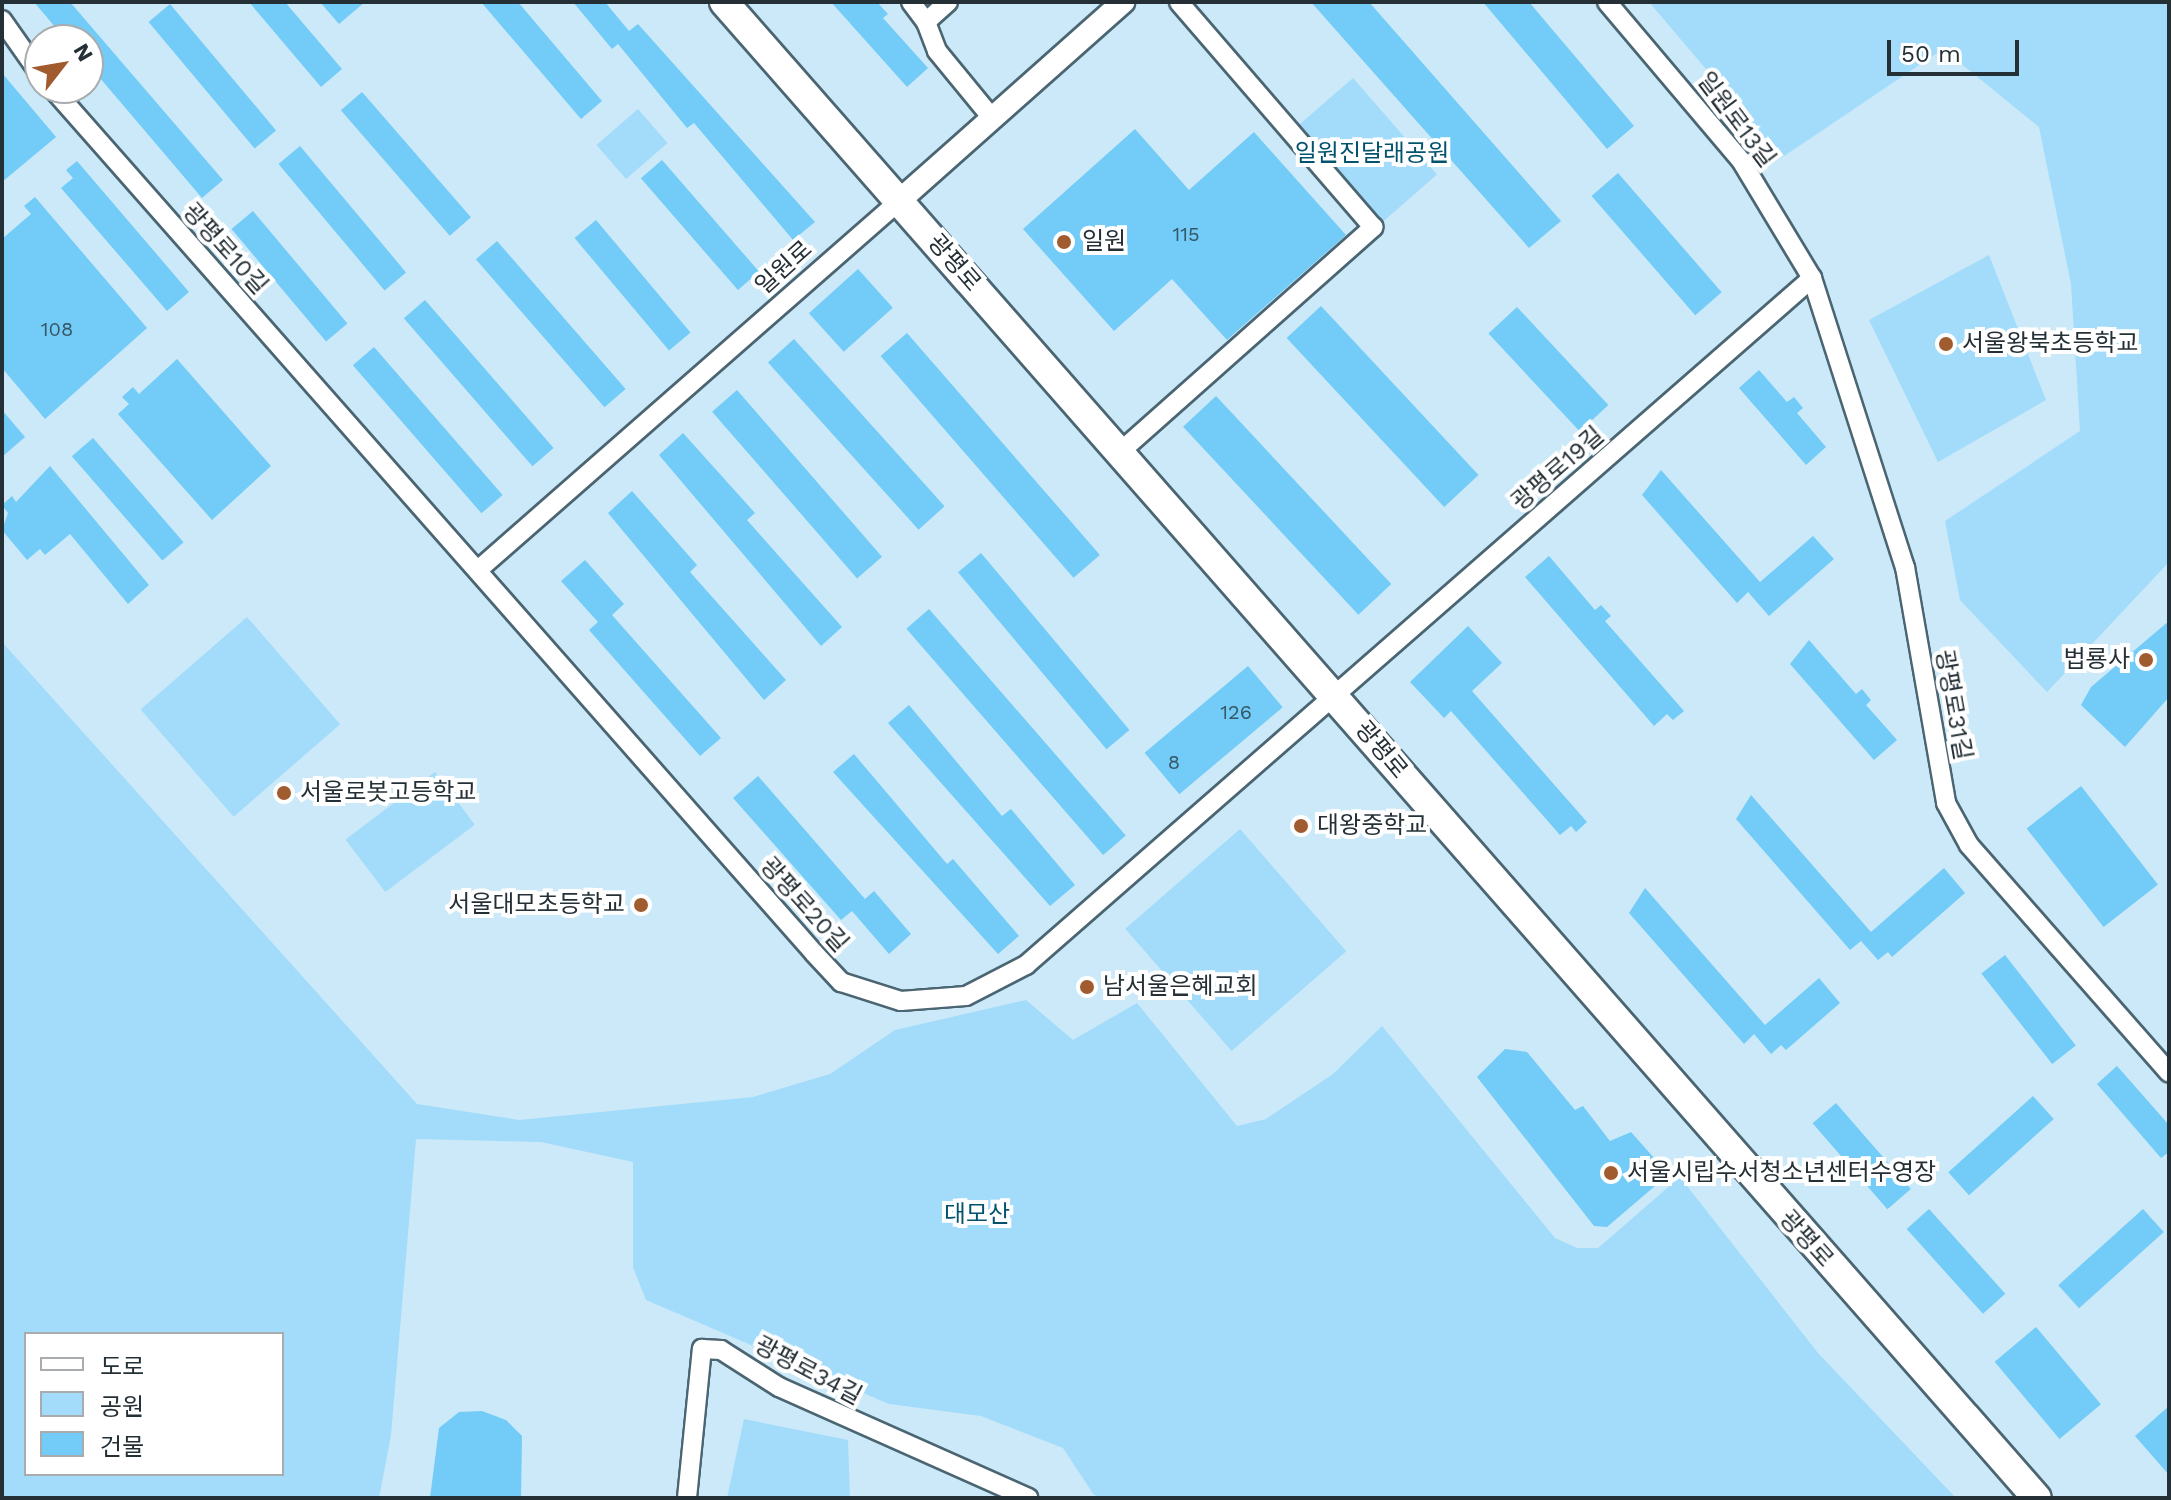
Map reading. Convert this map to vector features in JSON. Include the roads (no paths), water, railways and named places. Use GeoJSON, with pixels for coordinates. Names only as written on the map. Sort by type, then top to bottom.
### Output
{"type":"FeatureCollection","features":[{"type":"Feature","properties":{"kind":"main road","name":"광평로"},"geometry":{"type":"LineString","coordinates":[[724,2],[1334,695],[1527,924],[2037,1498]]}},
{"type":"Feature","properties":{"kind":"street"},"geometry":{"type":"LineString","coordinates":[[911,2],[926,22],[937,51],[992,118]]}},
{"type":"Feature","properties":{"kind":"street"},"geometry":{"type":"LineString","coordinates":[[926,22],[948,2]]}},
{"type":"Feature","properties":{"kind":"street","name":"일원로"},"geometry":{"type":"LineString","coordinates":[[478,570],[1123,2]]}},
{"type":"Feature","properties":{"kind":"street"},"geometry":{"type":"LineString","coordinates":[[1120,452],[1373,227],[1179,2]]}},
{"type":"Feature","properties":{"kind":"street","name":"일원로13길"},"geometry":{"type":"LineString","coordinates":[[1607,2],[1742,162],[1812,278]]}},
{"type":"Feature","properties":{"kind":"street"},"geometry":{"type":"LineString","coordinates":[[2,20],[24,51]]}},
{"type":"Feature","properties":{"kind":"street","name":"광평로10길"},"geometry":{"type":"LineString","coordinates":[[66,104],[365,441]]}},
{"type":"Feature","properties":{"kind":"street","name":"광평로19길"},"geometry":{"type":"LineString","coordinates":[[1334,695],[1812,278]]}},
{"type":"Feature","properties":{"kind":"street","name":"광평로31길"},"geometry":{"type":"LineString","coordinates":[[1812,278],[1905,567],[1946,803],[1969,845],[2169,1073]]}},
{"type":"Feature","properties":{"kind":"street","name":"광평로20길"},"geometry":{"type":"LineString","coordinates":[[365,441],[841,982],[901,1001],[966,996],[1026,965],[1334,695]]}},
{"type":"Feature","properties":{"kind":"street","name":"광평로34길"},"geometry":{"type":"LineString","coordinates":[[687,1498],[702,1349],[721,1350],[792,1394],[1028,1498]]}},
{"type":"Feature","properties":{"kind":"place","name":"일원"},"geometry":{"type":"Point","coordinates":[1064,242]}},
{"type":"Feature","properties":{"kind":"place","name":"서울왕북초등학교"},"geometry":{"type":"Point","coordinates":[1946,344]}},
{"type":"Feature","properties":{"kind":"place","name":"법룡사"},"geometry":{"type":"Point","coordinates":[2146,660]}},
{"type":"Feature","properties":{"kind":"place","name":"서울로봇고등학교"},"geometry":{"type":"Point","coordinates":[284,793]}},
{"type":"Feature","properties":{"kind":"place","name":"대왕중학교"},"geometry":{"type":"Point","coordinates":[1301,826]}},
{"type":"Feature","properties":{"kind":"place","name":"서울대모초등학교"},"geometry":{"type":"Point","coordinates":[641,905]}},
{"type":"Feature","properties":{"kind":"place","name":"남서울은혜교회"},"geometry":{"type":"Point","coordinates":[1087,987]}},
{"type":"Feature","properties":{"kind":"place","name":"서울시립수서청소년센터수영장"},"geometry":{"type":"Point","coordinates":[1611,1173]}},
{"type":"Feature","properties":{"kind":"park label","name":"일원진달래공원"},"geometry":{"type":"Point","coordinates":[1372,154]}},
{"type":"Feature","properties":{"kind":"park label","name":"대모산"},"geometry":{"type":"Point","coordinates":[977,1215]}}]}
